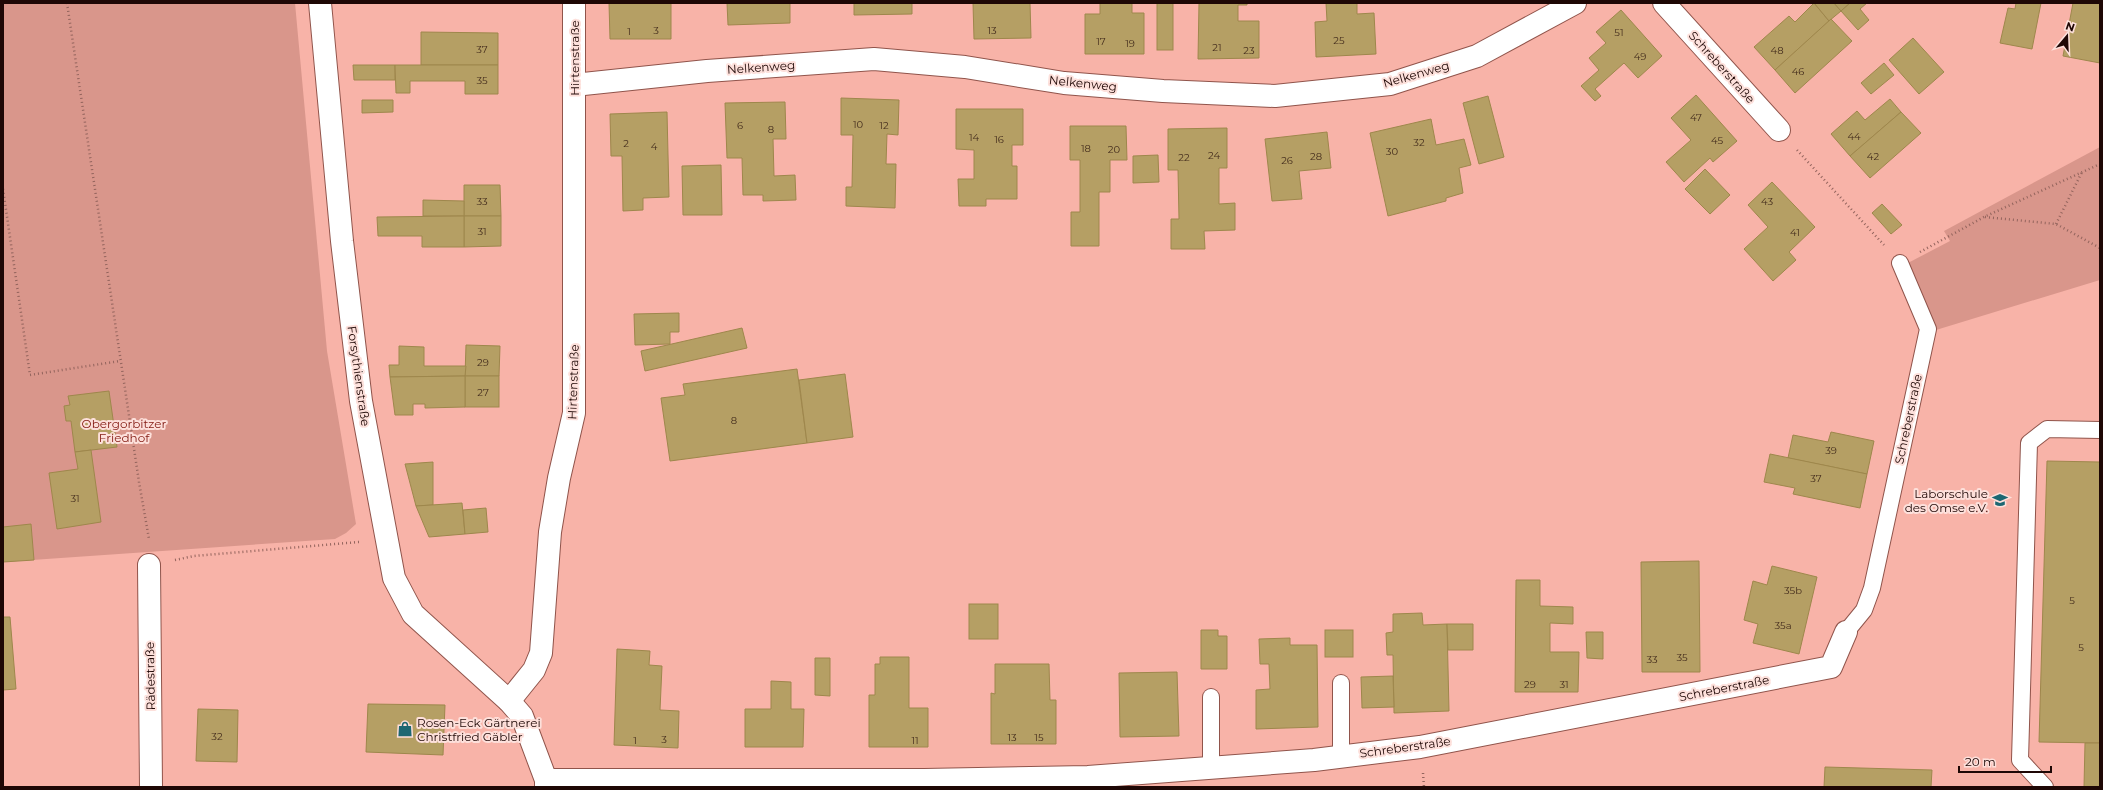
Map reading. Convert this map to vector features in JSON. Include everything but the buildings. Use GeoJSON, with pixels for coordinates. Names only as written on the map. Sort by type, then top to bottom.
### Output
{"type":"FeatureCollection","features":[{"type":"Feature","properties":{"kind":"street","name":"Forsythienstraße"},"geometry":{"type":"LineString","coordinates":[[320,3],[342,241],[361,401],[385,538],[394,578],[414,614],[509,701]]}},
{"type":"Feature","properties":{"kind":"street","name":"Hirtenstraße"},"geometry":{"type":"LineString","coordinates":[[509,701],[534,670],[541,653],[550,532],[559,478],[574,413],[574,3]]}},
{"type":"Feature","properties":{"kind":"street","name":"Nelkenweg"},"geometry":{"type":"LineString","coordinates":[[574,85],[707,71],[874,59],[965,68],[1064,83],[1164,91],[1275,96],[1390,84],[1477,56],[1575,3]]}},
{"type":"Feature","properties":{"kind":"street","name":"Schreberstraße"},"geometry":{"type":"LineString","coordinates":[[1664,3],[1779,130]]}},
{"type":"Feature","properties":{"kind":"street","name":"Rädestraße"},"geometry":{"type":"LineString","coordinates":[[149,565],[151,787]]}},
{"type":"Feature","properties":{"kind":"street","name":"Schreberstraße"},"geometry":{"type":"LineString","coordinates":[[546,784],[802,783],[1088,777],[1211,768],[1341,756],[1420,746],[1517,729],[1831,668],[1846,632]]}},
{"type":"Feature","properties":{"kind":"street"},"geometry":{"type":"LineString","coordinates":[[509,701],[522,716],[546,784]]}},
{"type":"Feature","properties":{"kind":"lane","name":"Schreberstraße"},"geometry":{"type":"LineString","coordinates":[[1846,632],[1864,610],[1872,588],[1928,329],[1900,262]]}},
{"type":"Feature","properties":{"kind":"lane"},"geometry":{"type":"LineString","coordinates":[[2045,787],[2020,760],[2029,443],[2047,429],[2100,430]]}},
{"type":"Feature","properties":{"kind":"lane"},"geometry":{"type":"LineString","coordinates":[[1341,683],[1341,756]]}},
{"type":"Feature","properties":{"kind":"lane"},"geometry":{"type":"LineString","coordinates":[[1211,697],[1211,768]]}},
{"type":"Feature","properties":{"kind":"path"},"geometry":{"type":"LineString","coordinates":[[67,3],[120,361],[151,550],[149,565],[194,556],[385,538]]}},
{"type":"Feature","properties":{"kind":"path"},"geometry":{"type":"LineString","coordinates":[[1779,130],[1900,262],[1984,217],[2100,164]]}},
{"type":"Feature","properties":{"kind":"path"},"geometry":{"type":"LineString","coordinates":[[2056,224],[2082,172]]}},
{"type":"Feature","properties":{"kind":"path"},"geometry":{"type":"LineString","coordinates":[[3,189],[30,375],[120,361]]}},
{"type":"Feature","properties":{"kind":"path"},"geometry":{"type":"LineString","coordinates":[[1984,217],[2056,224],[2100,248]]}},
{"type":"Feature","properties":{"kind":"green space","name":"Obergorbitzer Friedhof"},"geometry":{"type":"Polygon","coordinates":[[[3,3],[295,3],[327,351],[356,524],[346,533],[335,539],[3,562],[3,3]]]}},
{"type":"Feature","properties":{"kind":"green space"},"geometry":{"type":"Polygon","coordinates":[[[2100,147],[2100,280],[1936,330],[1906,264],[1950,241],[1944,231],[2100,147]]]}},
{"type":"Feature","properties":{"kind":"place","name":"Laborschule des Omse e.V."},"geometry":{"type":"Point","coordinates":[2000,500]}},
{"type":"Feature","properties":{"kind":"place","name":"Rosen-Eck Gärtnerei Christfried Gäbler"},"geometry":{"type":"Point","coordinates":[405,729]}}]}
